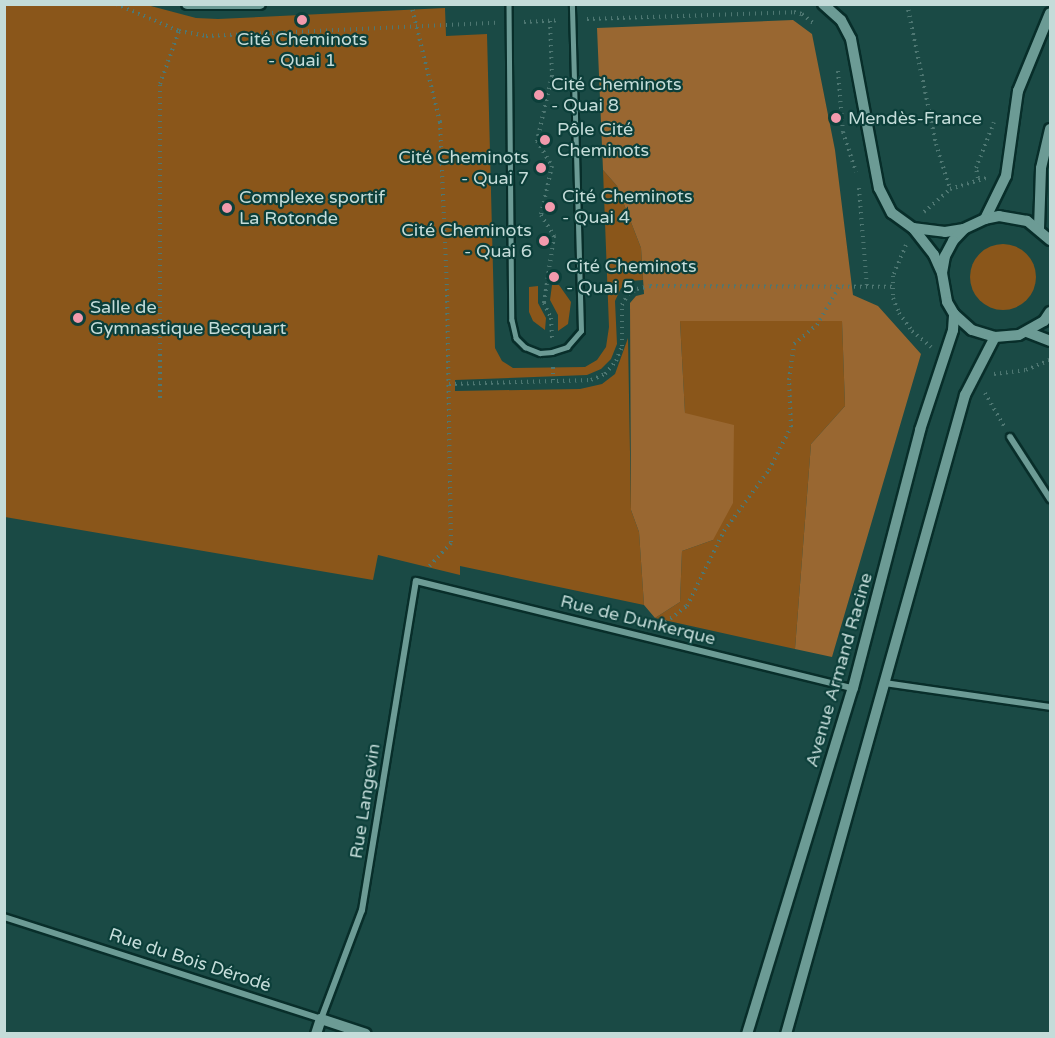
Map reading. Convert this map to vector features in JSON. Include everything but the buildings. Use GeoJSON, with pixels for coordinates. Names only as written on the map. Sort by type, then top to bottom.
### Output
{"type":"FeatureCollection","features":[{"type":"Feature","properties":{"kind":"street"},"geometry":{"type":"LineString","coordinates":[[188,4],[260,4]]}},
{"type":"Feature","properties":{"kind":"street"},"geometry":{"type":"LineString","coordinates":[[823,4],[841,20],[851,39],[879,188],[892,213],[913,228],[934,255],[942,273]]}},
{"type":"Feature","properties":{"kind":"street"},"geometry":{"type":"LineString","coordinates":[[985,219],[1006,176],[1018,91],[1050,13]]}},
{"type":"Feature","properties":{"kind":"street"},"geometry":{"type":"LineString","coordinates":[[1039,229],[1041,168],[1050,129]]}},
{"type":"Feature","properties":{"kind":"street"},"geometry":{"type":"LineString","coordinates":[[1050,240],[1039,229],[1013,217],[985,219],[964,230],[953,241],[945,256],[942,273],[944,293],[954,314],[972,330],[995,337],[1027,332],[1044,321],[1050,312]]}},
{"type":"Feature","properties":{"kind":"street"},"geometry":{"type":"LineString","coordinates":[[913,228],[945,232],[964,230]]}},
{"type":"Feature","properties":{"kind":"street","name":"Avenue Armand Racine"},"geometry":{"type":"LineString","coordinates":[[747,1034],[853,688],[920,430],[953,330],[954,314]]}},
{"type":"Feature","properties":{"kind":"street"},"geometry":{"type":"LineString","coordinates":[[1027,332],[1050,341]]}},
{"type":"Feature","properties":{"kind":"street"},"geometry":{"type":"LineString","coordinates":[[786,1034],[965,395],[995,337]]}},
{"type":"Feature","properties":{"kind":"street"},"geometry":{"type":"LineString","coordinates":[[1010,437],[1050,499]]}},
{"type":"Feature","properties":{"kind":"street","name":"Rue de Dunkerque"},"geometry":{"type":"LineString","coordinates":[[416,581],[853,688]]}},
{"type":"Feature","properties":{"kind":"street","name":"Rue Langevin"},"geometry":{"type":"LineString","coordinates":[[321,1019],[362,910],[416,581]]}},
{"type":"Feature","properties":{"kind":"street"},"geometry":{"type":"LineString","coordinates":[[884,683],[1050,707]]}},
{"type":"Feature","properties":{"kind":"street","name":"Rue du Bois Dérodé"},"geometry":{"type":"LineString","coordinates":[[4,918],[366,1034]]}},
{"type":"Feature","properties":{"kind":"street"},"geometry":{"type":"LineString","coordinates":[[316,1034],[321,1019]]}},
{"type":"Feature","properties":{"kind":"lane"},"geometry":{"type":"LineString","coordinates":[[509,4],[512,320],[516,338],[525,347],[540,353],[567,347],[581,331],[572,4]]}},
{"type":"Feature","properties":{"kind":"path"},"geometry":{"type":"LineString","coordinates":[[116,4],[179,31],[206,36],[794,12],[802,14],[816,25]]}},
{"type":"Feature","properties":{"kind":"path"},"geometry":{"type":"LineString","coordinates":[[411,4],[440,122],[449,384],[451,543],[416,581]]}},
{"type":"Feature","properties":{"kind":"path"},"geometry":{"type":"LineString","coordinates":[[907,4],[936,144],[950,189]]}},
{"type":"Feature","properties":{"kind":"path"},"geometry":{"type":"LineString","coordinates":[[550,21],[552,76],[537,141],[552,166],[542,215],[554,236],[544,303],[551,318],[553,381]]}},
{"type":"Feature","properties":{"kind":"path"},"geometry":{"type":"LineString","coordinates":[[160,398],[160,84],[179,31]]}},
{"type":"Feature","properties":{"kind":"path"},"geometry":{"type":"LineString","coordinates":[[839,64],[836,80],[843,132],[858,179],[867,287]]}},
{"type":"Feature","properties":{"kind":"path"},"geometry":{"type":"LineString","coordinates":[[652,639],[663,624],[687,606],[724,531],[769,470],[791,427],[789,380],[794,344],[817,325],[839,286]]}},
{"type":"Feature","properties":{"kind":"path"},"geometry":{"type":"LineString","coordinates":[[449,384],[591,380],[605,374],[616,362],[622,346],[622,305],[628,294],[638,289],[893,287]]}},
{"type":"Feature","properties":{"kind":"path"},"geometry":{"type":"LineString","coordinates":[[1006,374],[1026,370],[1050,359]]}},
{"type":"Feature","properties":{"kind":"path"},"geometry":{"type":"LineString","coordinates":[[984,390],[1010,437]]}},
{"type":"Feature","properties":{"kind":"shaded area","name":"Complexe sportif La Rotonde"},"geometry":{"type":"Polygon","coordinates":[[[4,5],[147,5],[196,18],[218,19],[445,8],[446,36],[487,34],[495,348],[502,361],[513,368],[585,367],[597,360],[606,347],[609,327],[603,170],[617,186],[641,248],[643,280],[630,281],[621,288],[615,301],[617,344],[611,359],[601,369],[587,375],[455,380],[455,391],[580,389],[602,384],[615,374],[628,338],[631,510],[639,532],[644,605],[460,566],[460,575],[378,555],[373,580],[5,517],[4,5]]]}},
{"type":"Feature","properties":{"kind":"shaded area"},"geometry":{"type":"Polygon","coordinates":[[[793,20],[812,34],[835,150],[853,295],[878,306],[921,354],[832,657],[795,649],[811,444],[845,406],[842,321],[680,321],[685,413],[734,425],[733,503],[713,540],[682,551],[680,602],[655,618],[644,605],[639,532],[631,510],[630,303],[636,296],[644,294],[641,248],[617,186],[603,170],[597,28],[793,20]]]}},
{"type":"Feature","properties":{"kind":"shaded area"},"geometry":{"type":"Polygon","coordinates":[[[1003,244],[1015,247],[1026,254],[1033,265],[1036,277],[1033,289],[1026,300],[1015,307],[1003,310],[991,307],[980,300],[973,289],[970,277],[973,265],[980,254],[991,247],[1003,244]]]}},
{"type":"Feature","properties":{"kind":"shaded area"},"geometry":{"type":"Polygon","coordinates":[[[552,285],[559,285],[571,302],[568,324],[558,331],[558,315],[550,300],[552,285]]]}},
{"type":"Feature","properties":{"kind":"shaded area"},"geometry":{"type":"Polygon","coordinates":[[[538,286],[538,303],[546,318],[545,330],[533,321],[529,312],[529,287],[538,286]]]}},
{"type":"Feature","properties":{"kind":"shaded area"},"geometry":{"type":"Polygon","coordinates":[[[842,320],[845,406],[811,444],[795,649],[655,618],[680,602],[682,551],[713,540],[685,414],[680,321],[842,320]]]}},
{"type":"Feature","properties":{"kind":"place","name":"Cité Cheminots - Quai 1"},"geometry":{"type":"Point","coordinates":[302,20]}},
{"type":"Feature","properties":{"kind":"place","name":"Cité Cheminots - Quai 8"},"geometry":{"type":"Point","coordinates":[539,95]}},
{"type":"Feature","properties":{"kind":"place","name":"Mendès-France"},"geometry":{"type":"Point","coordinates":[836,118]}},
{"type":"Feature","properties":{"kind":"place","name":"Pôle Cité Cheminots"},"geometry":{"type":"Point","coordinates":[545,140]}},
{"type":"Feature","properties":{"kind":"place","name":"Cité Cheminots - Quai 7"},"geometry":{"type":"Point","coordinates":[541,168]}},
{"type":"Feature","properties":{"kind":"place","name":"Cité Cheminots - Quai 4"},"geometry":{"type":"Point","coordinates":[550,207]}},
{"type":"Feature","properties":{"kind":"place","name":"Complexe sportif La Rotonde"},"geometry":{"type":"Point","coordinates":[227,208]}},
{"type":"Feature","properties":{"kind":"place","name":"Cité Cheminots - Quai 6"},"geometry":{"type":"Point","coordinates":[544,241]}},
{"type":"Feature","properties":{"kind":"place","name":"Cité Cheminots - Quai 5"},"geometry":{"type":"Point","coordinates":[554,277]}},
{"type":"Feature","properties":{"kind":"place","name":"Salle de Gymnastique Becquart"},"geometry":{"type":"Point","coordinates":[78,318]}}]}
